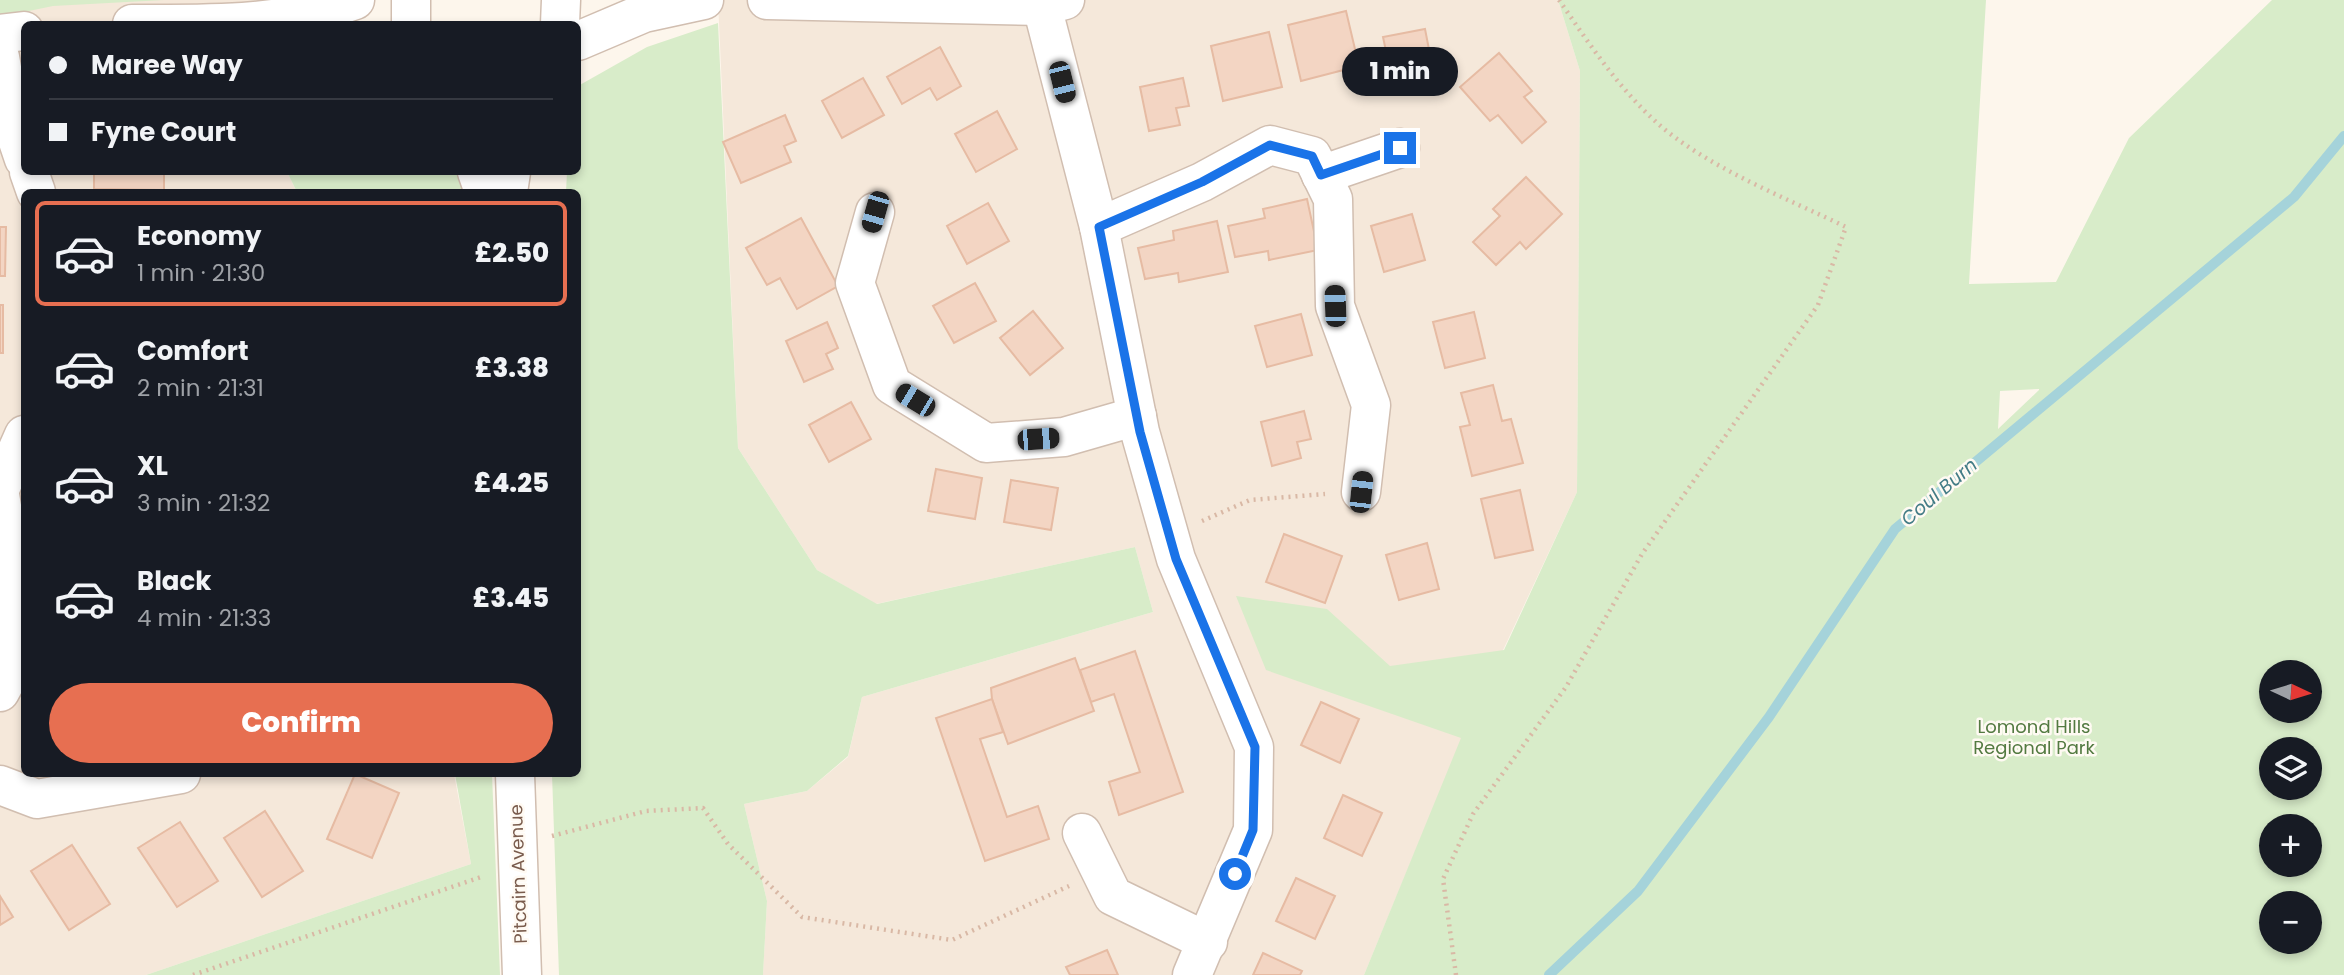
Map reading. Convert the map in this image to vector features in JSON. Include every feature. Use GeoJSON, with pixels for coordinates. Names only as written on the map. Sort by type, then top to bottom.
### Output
{"type":"FeatureCollection","features":[{"type":"Feature","properties":{"kind":"street"},"geometry":{"type":"LineString","coordinates":[[270,21],[355,0]]}},
{"type":"Feature","properties":{"kind":"street"},"geometry":{"type":"LineString","coordinates":[[411,0],[411,21]]}},
{"type":"Feature","properties":{"kind":"street"},"geometry":{"type":"LineString","coordinates":[[560,21],[561,0]]}},
{"type":"Feature","properties":{"kind":"street"},"geometry":{"type":"LineString","coordinates":[[581,39],[644,13],[704,0]]}},
{"type":"Feature","properties":{"kind":"street"},"geometry":{"type":"LineString","coordinates":[[767,0],[1055,3],[1137,416],[1176,559],[1255,747],[1253,830],[1200,958],[1113,896],[1082,833]]}},
{"type":"Feature","properties":{"kind":"street"},"geometry":{"type":"LineString","coordinates":[[0,34],[21,31]]}},
{"type":"Feature","properties":{"kind":"street"},"geometry":{"type":"LineString","coordinates":[[0,57],[12,124],[21,150]]}},
{"type":"Feature","properties":{"kind":"street"},"geometry":{"type":"LineString","coordinates":[[1099,227],[1202,182],[1270,145],[1312,156],[1333,199],[1335,306],[1371,405],[1361,492]]}},
{"type":"Feature","properties":{"kind":"street"},"geometry":{"type":"LineString","coordinates":[[1321,175],[1400,148]]}},
{"type":"Feature","properties":{"kind":"street"},"geometry":{"type":"LineString","coordinates":[[875,212],[855,283],[892,385],[986,443],[1064,437],[1137,416]]}},
{"type":"Feature","properties":{"kind":"street"},"geometry":{"type":"LineString","coordinates":[[0,489],[21,442]]}},
{"type":"Feature","properties":{"kind":"street"},"geometry":{"type":"LineString","coordinates":[[0,495],[19,605],[6,681],[0,692]]}},
{"type":"Feature","properties":{"kind":"street"},"geometry":{"type":"LineString","coordinates":[[0,785],[37,799],[164,777]]}},
{"type":"Feature","properties":{"kind":"street","name":"Pitcairn Avenue"},"geometry":{"type":"LineString","coordinates":[[515,777],[522,975]]}},
{"type":"Feature","properties":{"kind":"path"},"geometry":{"type":"LineString","coordinates":[[1456,975],[1443,879],[1473,814],[1566,687],[1642,554],[1818,305],[1846,227],[1726,169],[1656,122],[1601,62],[1559,0]]}},
{"type":"Feature","properties":{"kind":"path"},"geometry":{"type":"LineString","coordinates":[[1169,535],[1250,500],[1361,492]]}},
{"type":"Feature","properties":{"kind":"path"},"geometry":{"type":"LineString","coordinates":[[192,975],[517,855],[646,811],[703,808],[728,844],[802,917],[952,940],[1101,871]]}},
{"type":"Feature","properties":{"kind":"shaded area"},"geometry":{"type":"Polygon","coordinates":[[[0,0],[266,0],[267,21],[21,21],[21,175],[288,175],[296,189],[21,189],[21,777],[455,777],[471,864],[146,975],[0,975],[0,0]]]}},
{"type":"Feature","properties":{"kind":"shaded area"},"geometry":{"type":"Polygon","coordinates":[[[718,0],[1558,0],[1580,71],[1577,492],[1462,738],[1364,975],[763,975],[767,901],[744,804],[807,791],[848,757],[862,697],[1153,612],[1135,547],[876,604],[817,570],[738,448],[718,0]]]}},
{"type":"Feature","properties":{"kind":"green space"},"geometry":{"type":"Polygon","coordinates":[[[0,0],[164,0],[53,6],[0,17],[0,0]]]}},
{"type":"Feature","properties":{"kind":"green space","name":"Lomond Hills Regional Park"},"geometry":{"type":"Polygon","coordinates":[[[1558,0],[1986,0],[1969,284],[2056,282],[2129,138],[2272,0],[2344,0],[2344,975],[1364,975],[1461,738],[1266,670],[1236,596],[1327,609],[1390,666],[1504,650],[1577,492],[1580,71],[1558,0]],[[2039,390],[2000,391],[1998,429],[2039,390]]]}},
{"type":"Feature","properties":{"kind":"green space"},"geometry":{"type":"Polygon","coordinates":[[[718,23],[738,448],[817,570],[877,604],[1135,547],[1153,612],[862,697],[848,756],[807,791],[744,804],[767,901],[763,975],[559,975],[552,777],[581,777],[581,189],[566,189],[567,175],[581,175],[581,84],[647,47],[718,23]]]}},
{"type":"Feature","properties":{"kind":"green space"},"geometry":{"type":"Polygon","coordinates":[[[288,175],[461,175],[466,189],[296,189],[288,175]]]}},
{"type":"Feature","properties":{"kind":"green space"},"geometry":{"type":"Polygon","coordinates":[[[456,777],[492,777],[500,975],[146,975],[471,864],[456,777]]]}},
{"type":"Feature","properties":{"kind":"building"},"geometry":{"type":"Polygon","coordinates":[[[1346,11],[1359,66],[1301,81],[1288,25],[1346,11]]]}},
{"type":"Feature","properties":{"kind":"building"},"geometry":{"type":"Polygon","coordinates":[[[1425,29],[1434,75],[1393,84],[1383,37],[1425,29]]]}},
{"type":"Feature","properties":{"kind":"building"},"geometry":{"type":"Polygon","coordinates":[[[1269,32],[1282,87],[1223,101],[1211,46],[1269,32]]]}},
{"type":"Feature","properties":{"kind":"building"},"geometry":{"type":"Polygon","coordinates":[[[940,47],[961,86],[937,100],[930,88],[902,104],[887,77],[940,47]]]}},
{"type":"Feature","properties":{"kind":"building"},"geometry":{"type":"Polygon","coordinates":[[[1499,53],[1532,91],[1524,97],[1546,122],[1522,143],[1498,115],[1490,121],[1460,87],[1499,53]]]}},
{"type":"Feature","properties":{"kind":"building"},"geometry":{"type":"Polygon","coordinates":[[[863,78],[884,115],[842,138],[822,101],[863,78]]]}},
{"type":"Feature","properties":{"kind":"building"},"geometry":{"type":"Polygon","coordinates":[[[1183,78],[1189,106],[1176,108],[1180,125],[1149,131],[1140,87],[1183,78]]]}},
{"type":"Feature","properties":{"kind":"building"},"geometry":{"type":"Polygon","coordinates":[[[997,111],[1017,149],[976,172],[955,134],[997,111]]]}},
{"type":"Feature","properties":{"kind":"building"},"geometry":{"type":"Polygon","coordinates":[[[785,115],[796,141],[784,146],[791,162],[741,183],[723,142],[785,115]]]}},
{"type":"Feature","properties":{"kind":"building"},"geometry":{"type":"Polygon","coordinates":[[[94,175],[164,175],[164,189],[94,189],[94,175]]]}},
{"type":"Feature","properties":{"kind":"building"},"geometry":{"type":"Polygon","coordinates":[[[1526,177],[1562,214],[1526,249],[1520,242],[1496,265],[1473,242],[1500,216],[1493,209],[1526,177]]]}},
{"type":"Feature","properties":{"kind":"building"},"geometry":{"type":"Polygon","coordinates":[[[1307,199],[1318,250],[1269,260],[1268,251],[1235,257],[1228,226],[1265,218],[1263,209],[1307,199]]]}},
{"type":"Feature","properties":{"kind":"building"},"geometry":{"type":"Polygon","coordinates":[[[988,203],[1009,241],[967,264],[947,226],[988,203]]]}},
{"type":"Feature","properties":{"kind":"building"},"geometry":{"type":"Polygon","coordinates":[[[1412,214],[1425,260],[1384,272],[1371,226],[1412,214]]]}},
{"type":"Feature","properties":{"kind":"building"},"geometry":{"type":"Polygon","coordinates":[[[801,218],[838,286],[797,309],[780,278],[767,285],[746,248],[801,218]]]}},
{"type":"Feature","properties":{"kind":"building"},"geometry":{"type":"Polygon","coordinates":[[[1217,221],[1228,272],[1179,282],[1178,273],[1145,279],[1138,248],[1174,240],[1173,231],[1217,221]]]}},
{"type":"Feature","properties":{"kind":"building"},"geometry":{"type":"Polygon","coordinates":[[[0,227],[6,227],[5,276],[0,276],[0,227]]]}},
{"type":"Feature","properties":{"kind":"building"},"geometry":{"type":"Polygon","coordinates":[[[975,283],[996,321],[954,343],[933,306],[975,283]]]}},
{"type":"Feature","properties":{"kind":"building"},"geometry":{"type":"Polygon","coordinates":[[[0,305],[3,305],[3,353],[0,353],[0,305]]]}},
{"type":"Feature","properties":{"kind":"building"},"geometry":{"type":"Polygon","coordinates":[[[1033,311],[1063,348],[1030,375],[1000,338],[1033,311]]]}},
{"type":"Feature","properties":{"kind":"building"},"geometry":{"type":"Polygon","coordinates":[[[1474,312],[1485,358],[1445,368],[1433,322],[1474,312]]]}},
{"type":"Feature","properties":{"kind":"building"},"geometry":{"type":"Polygon","coordinates":[[[1301,314],[1312,355],[1267,367],[1255,326],[1301,314]]]}},
{"type":"Feature","properties":{"kind":"building"},"geometry":{"type":"Polygon","coordinates":[[[827,322],[838,348],[826,354],[833,369],[804,382],[786,341],[827,322]]]}},
{"type":"Feature","properties":{"kind":"building"},"geometry":{"type":"Polygon","coordinates":[[[1493,385],[1502,421],[1511,419],[1523,463],[1472,476],[1460,427],[1470,425],[1461,393],[1493,385]]]}},
{"type":"Feature","properties":{"kind":"building"},"geometry":{"type":"Polygon","coordinates":[[[851,402],[871,439],[829,462],[809,425],[851,402]]]}},
{"type":"Feature","properties":{"kind":"building"},"geometry":{"type":"Polygon","coordinates":[[[1304,411],[1311,439],[1297,442],[1301,458],[1272,466],[1261,422],[1304,411]]]}},
{"type":"Feature","properties":{"kind":"building"},"geometry":{"type":"Polygon","coordinates":[[[936,469],[982,478],[975,519],[928,511],[936,469]]]}},
{"type":"Feature","properties":{"kind":"building"},"geometry":{"type":"Polygon","coordinates":[[[1011,480],[1058,488],[1051,530],[1004,522],[1011,480]]]}},
{"type":"Feature","properties":{"kind":"building"},"geometry":{"type":"Polygon","coordinates":[[[1520,490],[1533,550],[1495,558],[1481,499],[1520,490]]]}},
{"type":"Feature","properties":{"kind":"building"},"geometry":{"type":"Polygon","coordinates":[[[1284,534],[1342,556],[1325,603],[1266,582],[1284,534]]]}},
{"type":"Feature","properties":{"kind":"building"},"geometry":{"type":"Polygon","coordinates":[[[1427,543],[1439,589],[1399,600],[1386,555],[1427,543]]]}},
{"type":"Feature","properties":{"kind":"building"},"geometry":{"type":"Polygon","coordinates":[[[1135,651],[1183,792],[1119,815],[1109,782],[1140,772],[1114,694],[1091,702],[1080,670],[1135,651]]]}},
{"type":"Feature","properties":{"kind":"building"},"geometry":{"type":"Polygon","coordinates":[[[1075,658],[1094,711],[1008,744],[992,699],[991,688],[1075,658]]]}},
{"type":"Feature","properties":{"kind":"building"},"geometry":{"type":"Polygon","coordinates":[[[992,699],[1003,732],[980,739],[1007,817],[1038,806],[1049,839],[985,861],[936,718],[992,699]]]}},
{"type":"Feature","properties":{"kind":"building"},"geometry":{"type":"Polygon","coordinates":[[[1321,702],[1359,719],[1340,763],[1301,745],[1321,702]]]}},
{"type":"Feature","properties":{"kind":"building"},"geometry":{"type":"Polygon","coordinates":[[[354,777],[362,777],[399,793],[372,858],[327,839],[354,777]]]}},
{"type":"Feature","properties":{"kind":"building"},"geometry":{"type":"Polygon","coordinates":[[[1343,795],[1382,813],[1362,856],[1324,838],[1343,795]]]}},
{"type":"Feature","properties":{"kind":"building"},"geometry":{"type":"Polygon","coordinates":[[[265,811],[303,871],[262,897],[224,838],[265,811]]]}},
{"type":"Feature","properties":{"kind":"building"},"geometry":{"type":"Polygon","coordinates":[[[180,822],[218,881],[177,907],[138,848],[180,822]]]}},
{"type":"Feature","properties":{"kind":"building"},"geometry":{"type":"Polygon","coordinates":[[[72,845],[110,904],[69,930],[31,871],[72,845]]]}},
{"type":"Feature","properties":{"kind":"building"},"geometry":{"type":"Polygon","coordinates":[[[1296,878],[1335,896],[1315,939],[1276,921],[1296,878]]]}},
{"type":"Feature","properties":{"kind":"building"},"geometry":{"type":"Polygon","coordinates":[[[0,896],[13,917],[0,925],[0,896]]]}},
{"type":"Feature","properties":{"kind":"building"},"geometry":{"type":"Polygon","coordinates":[[[1107,950],[1118,975],[1070,975],[1066,967],[1107,950]]]}},
{"type":"Feature","properties":{"kind":"building"},"geometry":{"type":"Polygon","coordinates":[[[1263,953],[1302,971],[1300,975],[1253,975],[1263,953]]]}},
{"type":"Feature","properties":{"kind":"waterway","name":"Coul Burn"},"geometry":{"type":"LineString","coordinates":[[1549,975],[1638,891],[1769,717],[1895,529],[2294,197],[2344,136]]}},
{"type":"Feature","properties":{"kind":"route"},"geometry":{"type":"LineString","coordinates":[[1235,874],[1253,830],[1255,747],[1176,559],[1140,432],[1099,227],[1202,182],[1270,145],[1312,156],[1321,175],[1400,148]]}}]}
